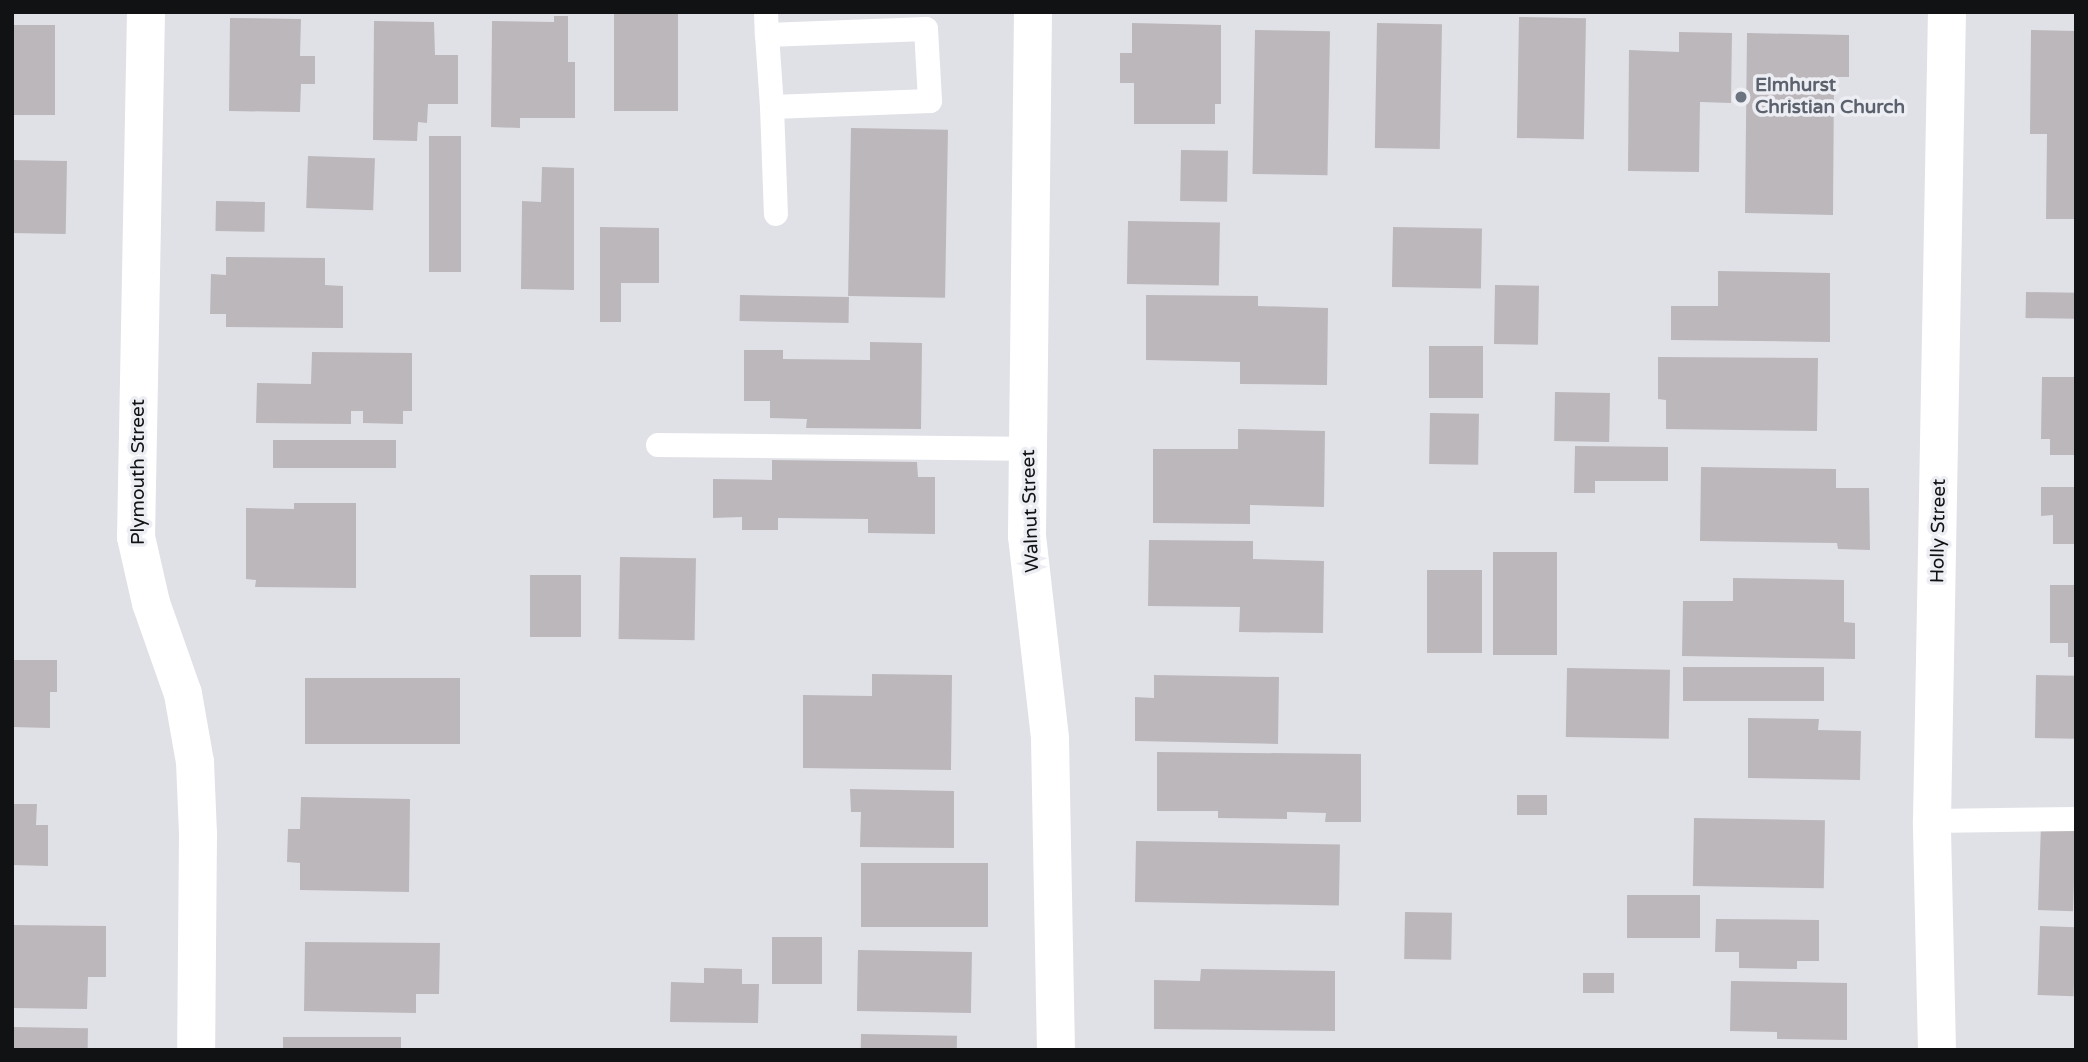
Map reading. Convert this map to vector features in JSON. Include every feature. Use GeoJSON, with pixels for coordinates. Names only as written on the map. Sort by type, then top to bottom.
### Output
{"type":"FeatureCollection","features":[{"type":"Feature","properties":{"kind":"street","name":"Plymouth Street"},"geometry":{"type":"LineString","coordinates":[[146,12],[136,537],[151,603],[183,694],[195,762],[198,834],[196,1050]]}},
{"type":"Feature","properties":{"kind":"street","name":"Walnut Street"},"geometry":{"type":"LineString","coordinates":[[1033,12],[1027,536],[1050,739],[1056,1050]]}},
{"type":"Feature","properties":{"kind":"street","name":"Holly Street"},"geometry":{"type":"LineString","coordinates":[[1937,1050],[1932,821],[1947,12]]}},
{"type":"Feature","properties":{"kind":"lane"},"geometry":{"type":"LineString","coordinates":[[772,107],[930,101],[926,29],[767,24],[776,214]]}},
{"type":"Feature","properties":{"kind":"lane"},"geometry":{"type":"LineString","coordinates":[[658,445],[1029,449]]}},
{"type":"Feature","properties":{"kind":"lane"},"geometry":{"type":"LineString","coordinates":[[1932,821],[2076,819]]}},
{"type":"Feature","properties":{"kind":"building"},"geometry":{"type":"Polygon","coordinates":[[[614,12],[678,12],[678,111],[614,111],[614,12]]]}},
{"type":"Feature","properties":{"kind":"building"},"geometry":{"type":"Polygon","coordinates":[[[554,16],[568,16],[568,62],[575,62],[575,118],[520,118],[520,128],[491,127],[492,21],[554,22],[554,16]]]}},
{"type":"Feature","properties":{"kind":"building"},"geometry":{"type":"Polygon","coordinates":[[[1519,17],[1586,18],[1584,139],[1517,138],[1519,17]]]}},
{"type":"Feature","properties":{"kind":"building"},"geometry":{"type":"Polygon","coordinates":[[[230,18],[301,19],[300,56],[315,56],[315,84],[301,84],[300,112],[229,111],[230,18]]]}},
{"type":"Feature","properties":{"kind":"building"},"geometry":{"type":"Polygon","coordinates":[[[374,21],[434,22],[435,55],[458,55],[458,104],[428,104],[427,123],[418,122],[417,141],[373,140],[374,21]]]}},
{"type":"Feature","properties":{"kind":"building"},"geometry":{"type":"Polygon","coordinates":[[[1132,23],[1221,25],[1221,104],[1215,104],[1215,124],[1134,124],[1134,83],[1120,83],[1120,53],[1132,53],[1132,23]]]}},
{"type":"Feature","properties":{"kind":"building"},"geometry":{"type":"Polygon","coordinates":[[[1377,23],[1442,24],[1440,149],[1375,148],[1377,23]]]}},
{"type":"Feature","properties":{"kind":"building"},"geometry":{"type":"Polygon","coordinates":[[[12,25],[55,25],[55,115],[12,115],[12,25]]]}},
{"type":"Feature","properties":{"kind":"building"},"geometry":{"type":"Polygon","coordinates":[[[1255,30],[1330,31],[1327,175],[1252,174],[1255,30]]]}},
{"type":"Feature","properties":{"kind":"building"},"geometry":{"type":"Polygon","coordinates":[[[2031,30],[2076,31],[2076,219],[2046,219],[2047,134],[2030,134],[2031,30]]]}},
{"type":"Feature","properties":{"kind":"building"},"geometry":{"type":"Polygon","coordinates":[[[1679,32],[1732,33],[1731,103],[1700,102],[1699,172],[1628,171],[1629,50],[1679,52],[1679,32]]]}},
{"type":"Feature","properties":{"kind":"building"},"geometry":{"type":"Polygon","coordinates":[[[1747,33],[1849,35],[1849,77],[1834,77],[1833,215],[1745,213],[1747,33]]]}},
{"type":"Feature","properties":{"kind":"building"},"geometry":{"type":"Polygon","coordinates":[[[851,128],[948,130],[945,298],[848,296],[851,128]]]}},
{"type":"Feature","properties":{"kind":"building"},"geometry":{"type":"Polygon","coordinates":[[[429,136],[461,136],[461,272],[429,272],[429,136]]]}},
{"type":"Feature","properties":{"kind":"building"},"geometry":{"type":"Polygon","coordinates":[[[1181,150],[1228,151],[1227,202],[1180,201],[1181,150]]]}},
{"type":"Feature","properties":{"kind":"building"},"geometry":{"type":"Polygon","coordinates":[[[308,156],[375,158],[373,210],[306,208],[308,156]]]}},
{"type":"Feature","properties":{"kind":"building"},"geometry":{"type":"Polygon","coordinates":[[[12,160],[67,161],[66,234],[12,233],[12,160]]]}},
{"type":"Feature","properties":{"kind":"building"},"geometry":{"type":"Polygon","coordinates":[[[542,167],[574,168],[574,290],[521,289],[522,201],[541,202],[542,167]]]}},
{"type":"Feature","properties":{"kind":"building"},"geometry":{"type":"Polygon","coordinates":[[[216,201],[265,202],[264,232],[215,231],[216,201]]]}},
{"type":"Feature","properties":{"kind":"building"},"geometry":{"type":"Polygon","coordinates":[[[1128,221],[1220,223],[1219,286],[1127,284],[1128,221]]]}},
{"type":"Feature","properties":{"kind":"building"},"geometry":{"type":"Polygon","coordinates":[[[600,227],[659,228],[659,283],[621,283],[621,322],[600,322],[600,227]]]}},
{"type":"Feature","properties":{"kind":"building"},"geometry":{"type":"Polygon","coordinates":[[[1393,227],[1482,229],[1481,289],[1392,287],[1393,227]]]}},
{"type":"Feature","properties":{"kind":"building"},"geometry":{"type":"Polygon","coordinates":[[[226,257],[325,258],[325,285],[343,286],[343,328],[226,327],[226,314],[210,314],[211,274],[226,275],[226,257]]]}},
{"type":"Feature","properties":{"kind":"building"},"geometry":{"type":"Polygon","coordinates":[[[1718,271],[1830,273],[1830,342],[1671,340],[1671,306],[1718,306],[1718,271]]]}},
{"type":"Feature","properties":{"kind":"building"},"geometry":{"type":"Polygon","coordinates":[[[1495,285],[1539,286],[1538,345],[1494,344],[1495,285]]]}},
{"type":"Feature","properties":{"kind":"building"},"geometry":{"type":"Polygon","coordinates":[[[2026,292],[2076,293],[2076,319],[2026,318],[2026,292]]]}},
{"type":"Feature","properties":{"kind":"building"},"geometry":{"type":"Polygon","coordinates":[[[740,295],[849,297],[849,323],[740,321],[740,295]]]}},
{"type":"Feature","properties":{"kind":"building"},"geometry":{"type":"Polygon","coordinates":[[[1146,295],[1258,296],[1258,306],[1328,308],[1327,385],[1240,384],[1240,362],[1146,360],[1146,295]]]}},
{"type":"Feature","properties":{"kind":"building"},"geometry":{"type":"Polygon","coordinates":[[[870,342],[922,343],[921,429],[806,428],[807,419],[770,418],[770,401],[744,401],[744,350],[783,350],[783,359],[870,360],[870,342]]]}},
{"type":"Feature","properties":{"kind":"building"},"geometry":{"type":"Polygon","coordinates":[[[1429,346],[1483,346],[1483,398],[1429,398],[1429,346]]]}},
{"type":"Feature","properties":{"kind":"building"},"geometry":{"type":"Polygon","coordinates":[[[312,352],[412,353],[412,411],[403,411],[403,424],[363,423],[363,411],[351,411],[351,424],[256,423],[257,383],[311,384],[312,352]]]}},
{"type":"Feature","properties":{"kind":"building"},"geometry":{"type":"Polygon","coordinates":[[[1658,357],[1818,358],[1817,431],[1666,429],[1666,400],[1658,399],[1658,357]]]}},
{"type":"Feature","properties":{"kind":"building"},"geometry":{"type":"Polygon","coordinates":[[[2042,377],[2076,377],[2076,455],[2050,455],[2050,439],[2041,439],[2042,377]]]}},
{"type":"Feature","properties":{"kind":"building"},"geometry":{"type":"Polygon","coordinates":[[[1555,392],[1610,393],[1609,442],[1554,441],[1555,392]]]}},
{"type":"Feature","properties":{"kind":"building"},"geometry":{"type":"Polygon","coordinates":[[[1430,413],[1479,414],[1478,465],[1429,464],[1430,413]]]}},
{"type":"Feature","properties":{"kind":"building"},"geometry":{"type":"Polygon","coordinates":[[[1238,429],[1325,431],[1324,507],[1250,505],[1250,524],[1153,523],[1153,449],[1238,449],[1238,429]]]}},
{"type":"Feature","properties":{"kind":"building"},"geometry":{"type":"Polygon","coordinates":[[[273,440],[396,440],[396,468],[273,468],[273,440]]]}},
{"type":"Feature","properties":{"kind":"building"},"geometry":{"type":"Polygon","coordinates":[[[1575,446],[1668,447],[1668,481],[1595,481],[1595,493],[1574,493],[1575,446]]]}},
{"type":"Feature","properties":{"kind":"building"},"geometry":{"type":"Polygon","coordinates":[[[772,460],[917,462],[918,477],[935,477],[935,534],[868,533],[868,519],[778,518],[778,530],[742,530],[742,517],[713,518],[713,479],[772,480],[772,460]]]}},
{"type":"Feature","properties":{"kind":"building"},"geometry":{"type":"Polygon","coordinates":[[[1701,467],[1836,469],[1836,488],[1869,488],[1870,550],[1838,549],[1837,543],[1700,541],[1701,467]]]}},
{"type":"Feature","properties":{"kind":"building"},"geometry":{"type":"Polygon","coordinates":[[[2041,487],[2076,487],[2076,544],[2053,544],[2053,515],[2041,516],[2041,487]]]}},
{"type":"Feature","properties":{"kind":"building"},"geometry":{"type":"Polygon","coordinates":[[[294,503],[356,503],[356,588],[255,587],[256,580],[246,579],[246,508],[294,509],[294,503]]]}},
{"type":"Feature","properties":{"kind":"building"},"geometry":{"type":"Polygon","coordinates":[[[1149,540],[1253,541],[1253,559],[1324,561],[1323,633],[1239,632],[1240,607],[1148,606],[1149,540]]]}},
{"type":"Feature","properties":{"kind":"building"},"geometry":{"type":"Polygon","coordinates":[[[1493,552],[1557,552],[1557,655],[1493,655],[1493,552]]]}},
{"type":"Feature","properties":{"kind":"building"},"geometry":{"type":"Polygon","coordinates":[[[620,557],[696,558],[695,640],[619,639],[620,557]]]}},
{"type":"Feature","properties":{"kind":"building"},"geometry":{"type":"Polygon","coordinates":[[[1427,570],[1482,570],[1482,653],[1427,653],[1427,570]]]}},
{"type":"Feature","properties":{"kind":"building"},"geometry":{"type":"Polygon","coordinates":[[[530,575],[581,575],[581,637],[530,637],[530,575]]]}},
{"type":"Feature","properties":{"kind":"building"},"geometry":{"type":"Polygon","coordinates":[[[1733,578],[1844,580],[1844,622],[1855,623],[1855,659],[1682,656],[1683,601],[1733,601],[1733,578]]]}},
{"type":"Feature","properties":{"kind":"building"},"geometry":{"type":"Polygon","coordinates":[[[2050,585],[2076,585],[2076,657],[2068,657],[2068,643],[2050,643],[2050,585]]]}},
{"type":"Feature","properties":{"kind":"building"},"geometry":{"type":"Polygon","coordinates":[[[12,660],[57,660],[57,692],[50,692],[50,728],[12,727],[12,660]]]}},
{"type":"Feature","properties":{"kind":"building"},"geometry":{"type":"Polygon","coordinates":[[[1683,667],[1824,667],[1824,701],[1683,701],[1683,667]]]}},
{"type":"Feature","properties":{"kind":"building"},"geometry":{"type":"Polygon","coordinates":[[[1567,668],[1670,670],[1669,739],[1566,737],[1567,668]]]}},
{"type":"Feature","properties":{"kind":"building"},"geometry":{"type":"Polygon","coordinates":[[[872,674],[952,675],[951,770],[803,768],[803,695],[872,696],[872,674]]]}},
{"type":"Feature","properties":{"kind":"building"},"geometry":{"type":"Polygon","coordinates":[[[1154,675],[1279,677],[1278,744],[1135,741],[1135,697],[1154,698],[1154,675]]]}},
{"type":"Feature","properties":{"kind":"building"},"geometry":{"type":"Polygon","coordinates":[[[2036,675],[2076,676],[2075,739],[2035,738],[2036,675]]]}},
{"type":"Feature","properties":{"kind":"building"},"geometry":{"type":"Polygon","coordinates":[[[305,678],[460,678],[460,744],[305,744],[305,678]]]}},
{"type":"Feature","properties":{"kind":"building"},"geometry":{"type":"Polygon","coordinates":[[[1748,718],[1819,719],[1818,730],[1861,731],[1860,780],[1748,778],[1748,718]]]}},
{"type":"Feature","properties":{"kind":"building"},"geometry":{"type":"Polygon","coordinates":[[[1157,752],[1361,754],[1361,822],[1325,822],[1326,813],[1287,812],[1287,819],[1218,818],[1218,811],[1157,811],[1157,752]]]}},
{"type":"Feature","properties":{"kind":"building"},"geometry":{"type":"Polygon","coordinates":[[[850,789],[954,791],[954,848],[860,847],[861,812],[851,812],[850,789]]]}},
{"type":"Feature","properties":{"kind":"building"},"geometry":{"type":"Polygon","coordinates":[[[1517,795],[1547,795],[1547,815],[1517,815],[1517,795]]]}},
{"type":"Feature","properties":{"kind":"building"},"geometry":{"type":"Polygon","coordinates":[[[301,797],[410,799],[409,892],[300,890],[300,863],[287,862],[288,829],[300,829],[301,797]]]}},
{"type":"Feature","properties":{"kind":"building"},"geometry":{"type":"Polygon","coordinates":[[[12,804],[37,804],[36,825],[48,825],[48,866],[12,865],[12,804]]]}},
{"type":"Feature","properties":{"kind":"building"},"geometry":{"type":"Polygon","coordinates":[[[1694,818],[1825,820],[1824,888],[1693,886],[1694,818]]]}},
{"type":"Feature","properties":{"kind":"building"},"geometry":{"type":"Polygon","coordinates":[[[2041,825],[2076,826],[2073,911],[2038,910],[2041,825]]]}},
{"type":"Feature","properties":{"kind":"building"},"geometry":{"type":"Polygon","coordinates":[[[1136,841],[1340,845],[1339,906],[1135,902],[1136,841]]]}},
{"type":"Feature","properties":{"kind":"building"},"geometry":{"type":"Polygon","coordinates":[[[861,863],[988,863],[988,927],[861,927],[861,863]]]}},
{"type":"Feature","properties":{"kind":"building"},"geometry":{"type":"Polygon","coordinates":[[[1627,895],[1700,895],[1700,938],[1627,938],[1627,895]]]}},
{"type":"Feature","properties":{"kind":"building"},"geometry":{"type":"Polygon","coordinates":[[[1405,912],[1452,913],[1451,960],[1404,959],[1405,912]]]}},
{"type":"Feature","properties":{"kind":"building"},"geometry":{"type":"Polygon","coordinates":[[[1716,919],[1819,920],[1819,961],[1797,961],[1797,969],[1739,968],[1739,952],[1715,952],[1716,919]]]}},
{"type":"Feature","properties":{"kind":"building"},"geometry":{"type":"Polygon","coordinates":[[[12,925],[106,926],[106,977],[88,977],[87,1009],[12,1008],[12,925]]]}},
{"type":"Feature","properties":{"kind":"building"},"geometry":{"type":"Polygon","coordinates":[[[2040,926],[2076,927],[2074,996],[2038,995],[2040,926]]]}},
{"type":"Feature","properties":{"kind":"building"},"geometry":{"type":"Polygon","coordinates":[[[772,937],[822,937],[822,984],[772,984],[772,937]]]}},
{"type":"Feature","properties":{"kind":"building"},"geometry":{"type":"Polygon","coordinates":[[[305,942],[440,943],[439,994],[416,994],[416,1013],[304,1011],[305,942]]]}},
{"type":"Feature","properties":{"kind":"building"},"geometry":{"type":"Polygon","coordinates":[[[858,950],[972,952],[971,1013],[857,1011],[858,950]]]}},
{"type":"Feature","properties":{"kind":"building"},"geometry":{"type":"Polygon","coordinates":[[[704,968],[742,969],[742,984],[759,984],[758,1023],[670,1022],[671,982],[704,983],[704,968]]]}},
{"type":"Feature","properties":{"kind":"building"},"geometry":{"type":"Polygon","coordinates":[[[1201,969],[1335,971],[1335,1031],[1154,1029],[1154,980],[1200,981],[1201,969]]]}},
{"type":"Feature","properties":{"kind":"building"},"geometry":{"type":"Polygon","coordinates":[[[1583,973],[1614,973],[1614,993],[1583,993],[1583,973]]]}},
{"type":"Feature","properties":{"kind":"building"},"geometry":{"type":"Polygon","coordinates":[[[1731,981],[1847,983],[1847,1040],[1777,1039],[1777,1032],[1730,1031],[1731,981]]]}},
{"type":"Feature","properties":{"kind":"building"},"geometry":{"type":"Polygon","coordinates":[[[12,1027],[88,1028],[88,1050],[12,1050],[12,1027]]]}},
{"type":"Feature","properties":{"kind":"building"},"geometry":{"type":"Polygon","coordinates":[[[861,1034],[957,1036],[957,1050],[861,1050],[861,1034]]]}},
{"type":"Feature","properties":{"kind":"building"},"geometry":{"type":"Polygon","coordinates":[[[283,1037],[401,1037],[401,1050],[283,1050],[283,1037]]]}},
{"type":"Feature","properties":{"kind":"place","name":"Elmhurst Christian Church"},"geometry":{"type":"Point","coordinates":[1741,97]}}]}
